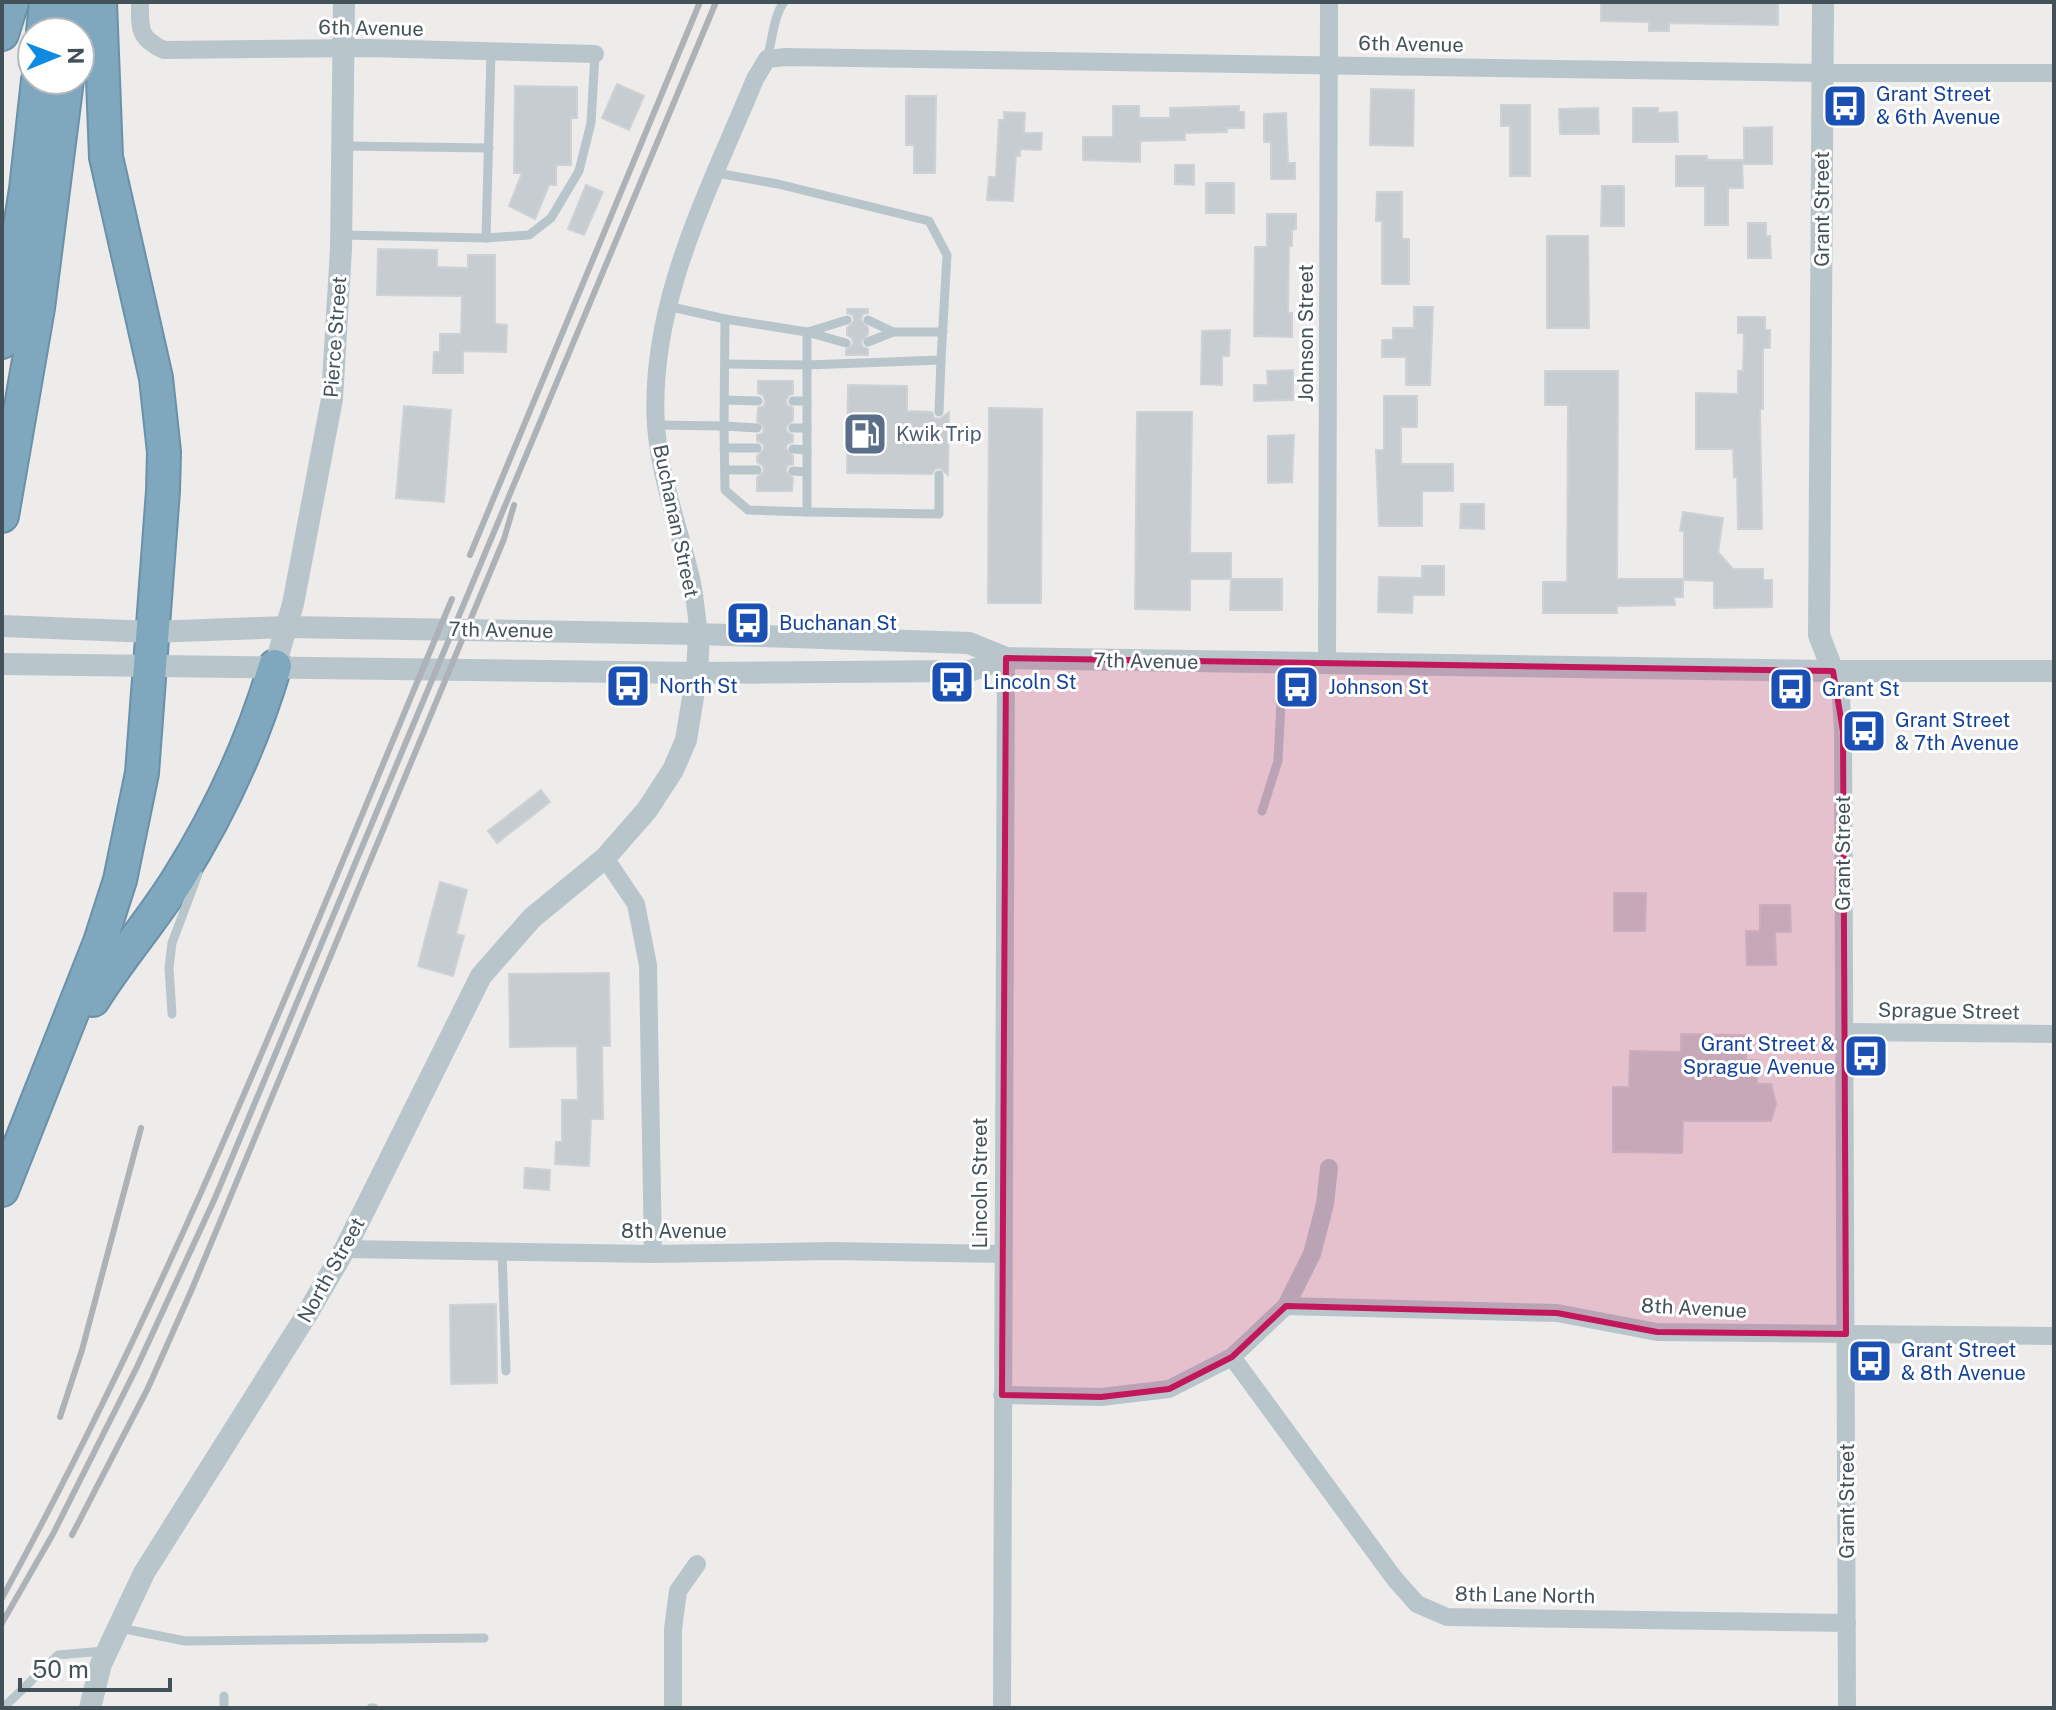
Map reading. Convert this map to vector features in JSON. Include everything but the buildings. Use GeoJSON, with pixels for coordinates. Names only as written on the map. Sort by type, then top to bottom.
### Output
{"type":"FeatureCollection","features":[{"type":"Feature","properties":{"kind":"highway"},"geometry":{"type":"LineString","coordinates":[[2,34],[12,2]]}},
{"type":"Feature","properties":{"kind":"highway"},"geometry":{"type":"LineString","coordinates":[[2,1190],[100,942],[120,880],[142,773],[151,665],[164,452],[156,378],[106,157],[100,2]]}},
{"type":"Feature","properties":{"kind":"highway"},"geometry":{"type":"LineString","coordinates":[[2,342],[26,189],[36,96]]}},
{"type":"Feature","properties":{"kind":"highway"},"geometry":{"type":"LineString","coordinates":[[2,516],[38,308],[65,96]]}},
{"type":"Feature","properties":{"kind":"highway"},"geometry":{"type":"LineString","coordinates":[[2,294],[2,303]]}},
{"type":"Feature","properties":{"kind":"highway"},"geometry":{"type":"LineString","coordinates":[[47,1074],[113,968],[178,879],[214,813],[261,713],[275,666]]}},
{"type":"Feature","properties":{"kind":"street","name":"6th Avenue"},"geometry":{"type":"LineString","coordinates":[[140,2],[140,30],[148,42],[164,50],[343,49],[595,54]]}},
{"type":"Feature","properties":{"kind":"street","name":"Pierce Street"},"geometry":{"type":"LineString","coordinates":[[275,666],[293,604],[332,399],[341,234],[344,2]]}},
{"type":"Feature","properties":{"kind":"street","name":"Johnson Street"},"geometry":{"type":"LineString","coordinates":[[1327,664],[1329,2]]}},
{"type":"Feature","properties":{"kind":"street","name":"Grant Street"},"geometry":{"type":"LineString","coordinates":[[1823,2],[1819,635],[1841,697],[1843,731],[1847,1708]]}},
{"type":"Feature","properties":{"kind":"street","name":"6th Avenue"},"geometry":{"type":"LineString","coordinates":[[767,59],[1822,73],[2054,73]]}},
{"type":"Feature","properties":{"kind":"street","name":"Buchanan Street"},"geometry":{"type":"LineString","coordinates":[[605,858],[647,810],[673,770],[686,740],[697,673],[699,634],[691,578],[662,470],[656,425],[656,374],[674,279],[755,79],[767,59]]}},
{"type":"Feature","properties":{"kind":"street","name":"7th Avenue"},"geometry":{"type":"LineString","coordinates":[[2,626],[152,632],[286,627],[699,634],[969,643],[1006,658],[1833,671],[2054,671]]}},
{"type":"Feature","properties":{"kind":"street"},"geometry":{"type":"LineString","coordinates":[[2,664],[697,673],[970,671],[1006,658]]}},
{"type":"Feature","properties":{"kind":"street","name":"Lincoln Street"},"geometry":{"type":"LineString","coordinates":[[1002,1708],[1006,658]]}},
{"type":"Feature","properties":{"kind":"street"},"geometry":{"type":"LineString","coordinates":[[605,858],[636,904],[648,965],[653,1254]]}},
{"type":"Feature","properties":{"kind":"street","name":"North Street"},"geometry":{"type":"LineString","coordinates":[[90,1708],[101,1664],[144,1573],[345,1249],[481,976],[532,918],[605,858]]}},
{"type":"Feature","properties":{"kind":"street","name":"Sprague Street"},"geometry":{"type":"LineString","coordinates":[[1845,1032],[2054,1034]]}},
{"type":"Feature","properties":{"kind":"street"},"geometry":{"type":"LineString","coordinates":[[1002,1395],[1101,1397],[1169,1389],[1232,1357],[1286,1306],[1312,1254],[1325,1204],[1329,1168]]}},
{"type":"Feature","properties":{"kind":"street","name":"8th Avenue"},"geometry":{"type":"LineString","coordinates":[[345,1249],[653,1254],[832,1251],[1002,1254]]}},
{"type":"Feature","properties":{"kind":"street","name":"8th Avenue"},"geometry":{"type":"LineString","coordinates":[[1286,1306],[1557,1313],[1657,1332],[2054,1336]]}},
{"type":"Feature","properties":{"kind":"street","name":"8th Lane North"},"geometry":{"type":"LineString","coordinates":[[1232,1357],[1394,1578],[1417,1604],[1447,1617],[1847,1623]]}},
{"type":"Feature","properties":{"kind":"street"},"geometry":{"type":"LineString","coordinates":[[673,1708],[673,1629],[678,1591],[697,1564]]}},
{"type":"Feature","properties":{"kind":"lane"},"geometry":{"type":"LineString","coordinates":[[767,59],[776,27],[777,10],[784,2]]}},
{"type":"Feature","properties":{"kind":"lane"},"geometry":{"type":"LineString","coordinates":[[486,238],[491,53]]}},
{"type":"Feature","properties":{"kind":"lane"},"geometry":{"type":"LineString","coordinates":[[341,234],[486,238],[529,235],[551,218],[579,171],[591,123],[595,54]]}},
{"type":"Feature","properties":{"kind":"lane"},"geometry":{"type":"LineString","coordinates":[[342,146],[489,148]]}},
{"type":"Feature","properties":{"kind":"lane"},"geometry":{"type":"LineString","coordinates":[[717,173],[778,184],[929,221],[947,255],[939,412]]}},
{"type":"Feature","properties":{"kind":"lane"},"geometry":{"type":"LineString","coordinates":[[667,306],[807,332],[846,343]]}},
{"type":"Feature","properties":{"kind":"lane"},"geometry":{"type":"LineString","coordinates":[[725,319],[725,490],[748,510],[939,514],[939,475]]}},
{"type":"Feature","properties":{"kind":"lane"},"geometry":{"type":"LineString","coordinates":[[807,332],[847,320]]}},
{"type":"Feature","properties":{"kind":"lane"},"geometry":{"type":"LineString","coordinates":[[868,320],[893,332]]}},
{"type":"Feature","properties":{"kind":"lane"},"geometry":{"type":"LineString","coordinates":[[807,332],[807,512]]}},
{"type":"Feature","properties":{"kind":"lane"},"geometry":{"type":"LineString","coordinates":[[868,342],[893,332],[943,332]]}},
{"type":"Feature","properties":{"kind":"lane"},"geometry":{"type":"LineString","coordinates":[[726,364],[807,365],[941,360]]}},
{"type":"Feature","properties":{"kind":"lane"},"geometry":{"type":"LineString","coordinates":[[725,400],[758,401]]}},
{"type":"Feature","properties":{"kind":"lane"},"geometry":{"type":"LineString","coordinates":[[793,401],[807,401]]}},
{"type":"Feature","properties":{"kind":"lane"},"geometry":{"type":"LineString","coordinates":[[656,425],[757,428]]}},
{"type":"Feature","properties":{"kind":"lane"},"geometry":{"type":"LineString","coordinates":[[793,428],[807,428]]}},
{"type":"Feature","properties":{"kind":"lane"},"geometry":{"type":"LineString","coordinates":[[724,448],[757,448]]}},
{"type":"Feature","properties":{"kind":"lane"},"geometry":{"type":"LineString","coordinates":[[793,449],[807,450]]}},
{"type":"Feature","properties":{"kind":"lane"},"geometry":{"type":"LineString","coordinates":[[725,470],[757,470]]}},
{"type":"Feature","properties":{"kind":"lane"},"geometry":{"type":"LineString","coordinates":[[793,471],[807,472]]}},
{"type":"Feature","properties":{"kind":"lane"},"geometry":{"type":"LineString","coordinates":[[1262,811],[1278,761],[1283,663]]}},
{"type":"Feature","properties":{"kind":"lane"},"geometry":{"type":"LineString","coordinates":[[172,1014],[169,968],[172,943],[201,866],[214,813]]}},
{"type":"Feature","properties":{"kind":"lane"},"geometry":{"type":"LineString","coordinates":[[502,1252],[506,1371]]}},
{"type":"Feature","properties":{"kind":"lane"},"geometry":{"type":"LineString","coordinates":[[117,1628],[185,1641],[484,1638]]}},
{"type":"Feature","properties":{"kind":"lane"},"geometry":{"type":"LineString","coordinates":[[3,1708],[58,1655],[107,1651]]}},
{"type":"Feature","properties":{"kind":"lane"},"geometry":{"type":"LineString","coordinates":[[224,1696],[224,1708]]}},
{"type":"Feature","properties":{"kind":"highlighted area"},"geometry":{"type":"Polygon","coordinates":[[[1006,658],[1833,671],[1843,731],[1846,1334],[1657,1332],[1557,1313],[1286,1306],[1232,1357],[1169,1389],[1101,1397],[1002,1395],[1006,658]]]}},
{"type":"Feature","properties":{"kind":"railway"},"geometry":{"type":"LineString","coordinates":[[470,555],[700,2]]}},
{"type":"Feature","properties":{"kind":"railway"},"geometry":{"type":"LineString","coordinates":[[2,1623],[53,1534],[137,1367],[215,1198],[716,2]]}},
{"type":"Feature","properties":{"kind":"railway"},"geometry":{"type":"LineString","coordinates":[[72,1535],[148,1388],[192,1289],[504,539],[514,505]]}},
{"type":"Feature","properties":{"kind":"railway"},"geometry":{"type":"LineString","coordinates":[[2,1598],[127,1354],[184,1230],[294,979],[452,599]]}},
{"type":"Feature","properties":{"kind":"railway"},"geometry":{"type":"LineString","coordinates":[[60,1417],[82,1350],[141,1128]]}},
{"type":"Feature","properties":{"kind":"place","name":"Grant Street & 6th Avenue"},"geometry":{"type":"Point","coordinates":[1845,106]}},
{"type":"Feature","properties":{"kind":"place","name":"Kwik Trip"},"geometry":{"type":"Point","coordinates":[865,434]}},
{"type":"Feature","properties":{"kind":"place","name":"Buchanan St"},"geometry":{"type":"Point","coordinates":[748,623]}},
{"type":"Feature","properties":{"kind":"place","name":"Lincoln St"},"geometry":{"type":"Point","coordinates":[952,682]}},
{"type":"Feature","properties":{"kind":"place","name":"North St"},"geometry":{"type":"Point","coordinates":[628,686]}},
{"type":"Feature","properties":{"kind":"place","name":"Johnson St"},"geometry":{"type":"Point","coordinates":[1297,687]}},
{"type":"Feature","properties":{"kind":"place","name":"Grant St"},"geometry":{"type":"Point","coordinates":[1791,689]}},
{"type":"Feature","properties":{"kind":"place","name":"Grant Street & 7th Avenue"},"geometry":{"type":"Point","coordinates":[1864,731]}},
{"type":"Feature","properties":{"kind":"place","name":"Grant Street & Sprague Avenue"},"geometry":{"type":"Point","coordinates":[1866,1056]}},
{"type":"Feature","properties":{"kind":"place","name":"Grant Street & 8th Avenue"},"geometry":{"type":"Point","coordinates":[1870,1361]}}]}
